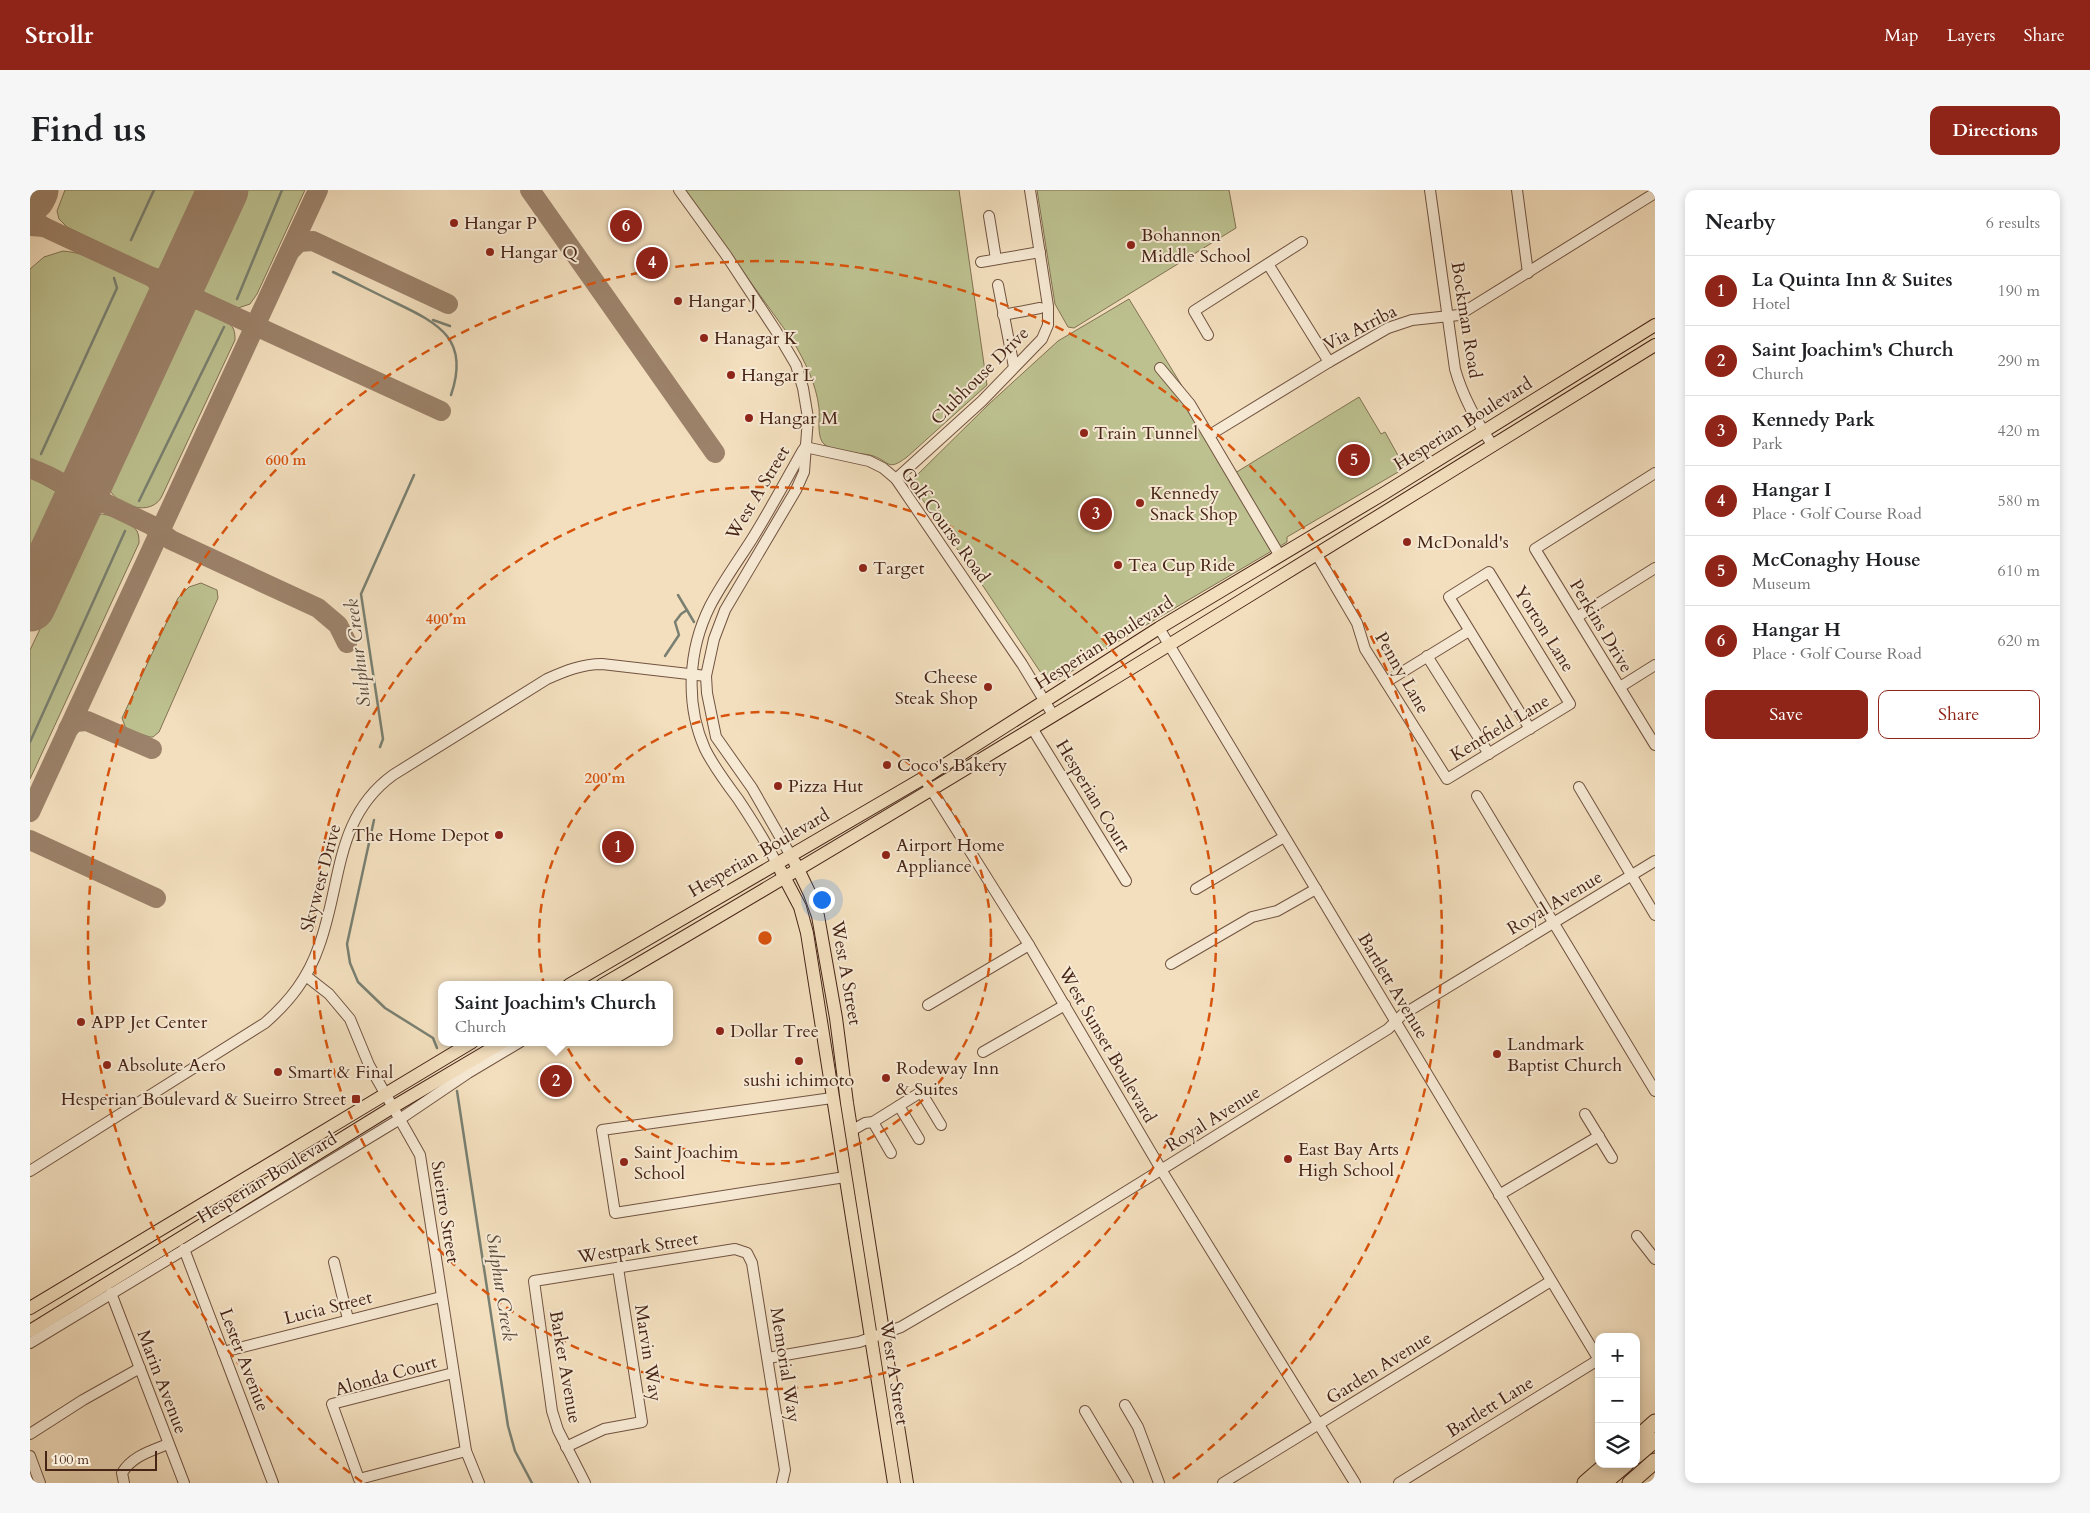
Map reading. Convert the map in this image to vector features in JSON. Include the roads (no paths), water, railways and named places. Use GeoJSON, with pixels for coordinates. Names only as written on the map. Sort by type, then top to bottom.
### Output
{"type":"FeatureCollection","features":[{"type":"Feature","properties":{"kind":"highway"},"geometry":{"type":"LineString","coordinates":[[1640,1436],[1655,1422]]}},
{"type":"Feature","properties":{"kind":"highway"},"geometry":{"type":"LineString","coordinates":[[1640,1453],[1655,1440]]}},
{"type":"Feature","properties":{"kind":"highway"},"geometry":{"type":"LineString","coordinates":[[1630,1483],[1655,1461]]}},
{"type":"Feature","properties":{"kind":"highway"},"geometry":{"type":"LineString","coordinates":[[1585,1483],[1602,1468]]}},
{"type":"Feature","properties":{"kind":"highway"},"geometry":{"type":"LineString","coordinates":[[1604,1483],[1621,1468]]}},
{"type":"Feature","properties":{"kind":"main road","name":"Hesperian Boulevard"},"geometry":{"type":"LineString","coordinates":[[577,981],[924,778],[1159,628],[1363,506],[1655,325]]}},
{"type":"Feature","properties":{"kind":"main road"},"geometry":{"type":"LineString","coordinates":[[1614,370],[1626,354],[1655,335]]}},
{"type":"Feature","properties":{"kind":"main road","name":"Hesperian Boulevard"},"geometry":{"type":"LineString","coordinates":[[613,981],[932,790],[1053,714],[1350,535],[1655,345]]}},
{"type":"Feature","properties":{"kind":"main road"},"geometry":{"type":"LineString","coordinates":[[1350,535],[1352,519],[1363,506]]}},
{"type":"Feature","properties":{"kind":"main road","name":"West A Street"},"geometry":{"type":"LineString","coordinates":[[791,856],[818,916],[836,1018],[846,1103],[907,1483]]}},
{"type":"Feature","properties":{"kind":"main road","name":"West A Street"},"geometry":{"type":"LineString","coordinates":[[777,864],[800,907],[803,918],[894,1483]]}},
{"type":"Feature","properties":{"kind":"main road"},"geometry":{"type":"LineString","coordinates":[[818,1005],[836,1018]]}},
{"type":"Feature","properties":{"kind":"main road","name":"Hesperian Boulevard"},"geometry":{"type":"LineString","coordinates":[[30,1308],[384,1093],[465,1046]]}},
{"type":"Feature","properties":{"kind":"main road","name":"Hesperian Boulevard"},"geometry":{"type":"LineString","coordinates":[[30,1330],[393,1107],[497,1046]]}},
{"type":"Feature","properties":{"kind":"main road"},"geometry":{"type":"LineString","coordinates":[[832,1098],[846,1103]]}},
{"type":"Feature","properties":{"kind":"street"},"geometry":{"type":"LineString","coordinates":[[679,190],[731,263],[776,331],[796,366],[808,418],[805,448]]}},
{"type":"Feature","properties":{"kind":"street","name":"Clubhouse Drive"},"geometry":{"type":"LineString","coordinates":[[896,479],[982,401],[1042,338],[1048,325],[1048,306],[1030,190]]}},
{"type":"Feature","properties":{"kind":"street","name":"Bockman Road"},"geometry":{"type":"LineString","coordinates":[[1430,190],[1455,369],[1460,387],[1484,432],[1494,446]]}},
{"type":"Feature","properties":{"kind":"street"},"geometry":{"type":"LineString","coordinates":[[1517,190],[1528,273]]}},
{"type":"Feature","properties":{"kind":"street","name":"Via Arriba"},"geometry":{"type":"LineString","coordinates":[[1214,433],[1388,328],[1412,320],[1459,315],[1655,194]]}},
{"type":"Feature","properties":{"kind":"street"},"geometry":{"type":"LineString","coordinates":[[989,216],[996,260]]}},
{"type":"Feature","properties":{"kind":"street"},"geometry":{"type":"LineString","coordinates":[[1208,336],[1194,311],[1302,242]]}},
{"type":"Feature","properties":{"kind":"street"},"geometry":{"type":"LineString","coordinates":[[981,262],[1040,252]]}},
{"type":"Feature","properties":{"kind":"street"},"geometry":{"type":"LineString","coordinates":[[1268,264],[1329,362]]}},
{"type":"Feature","properties":{"kind":"street"},"geometry":{"type":"LineString","coordinates":[[998,285],[1014,367]]}},
{"type":"Feature","properties":{"kind":"street"},"geometry":{"type":"LineString","coordinates":[[1003,315],[1040,308]]}},
{"type":"Feature","properties":{"kind":"street"},"geometry":{"type":"LineString","coordinates":[[1160,368],[1190,404],[1280,556]]}},
{"type":"Feature","properties":{"kind":"street","name":"Golf Course Road"},"geometry":{"type":"LineString","coordinates":[[805,448],[869,461],[883,468],[896,479],[1046,700],[1053,714]]}},
{"type":"Feature","properties":{"kind":"street","name":"West A Street"},"geometry":{"type":"LineString","coordinates":[[777,864],[740,803],[719,774],[704,747],[694,713],[691,693],[692,674],[698,638],[711,605],[785,485],[805,448]]}},
{"type":"Feature","properties":{"kind":"street","name":"West A Street"},"geometry":{"type":"LineString","coordinates":[[791,856],[752,788],[716,737],[708,701],[706,676],[714,639],[722,618],[754,558],[796,490],[804,472],[805,448]]}},
{"type":"Feature","properties":{"kind":"street","name":"Perkins Drive"},"geometry":{"type":"LineString","coordinates":[[1655,473],[1535,549],[1655,745]]}},
{"type":"Feature","properties":{"kind":"street","name":"Penny Lane"},"geometry":{"type":"LineString","coordinates":[[1317,555],[1357,623],[1365,650],[1447,779]]}},
{"type":"Feature","properties":{"kind":"street"},"geometry":{"type":"LineString","coordinates":[[1577,617],[1655,568]]}},
{"type":"Feature","properties":{"kind":"street","name":"Yorton Lane"},"geometry":{"type":"LineString","coordinates":[[1470,631],[1449,597],[1489,572],[1570,704]]}},
{"type":"Feature","properties":{"kind":"street","name":"Bartlett Avenue"},"geometry":{"type":"LineString","coordinates":[[1159,628],[1595,1355]]}},
{"type":"Feature","properties":{"kind":"street"},"geometry":{"type":"LineString","coordinates":[[1386,682],[1470,631],[1530,728]]}},
{"type":"Feature","properties":{"kind":"street"},"geometry":{"type":"LineString","coordinates":[[1427,656],[1489,754]]}},
{"type":"Feature","properties":{"kind":"street","name":"Skywest Drive"},"geometry":{"type":"LineString","coordinates":[[30,1171],[265,1023],[288,1002],[306,976],[324,932],[349,830],[363,804],[384,782],[547,679],[571,668],[587,664],[602,664],[706,676]]}},
{"type":"Feature","properties":{"kind":"street"},"geometry":{"type":"LineString","coordinates":[[1620,687],[1655,665]]}},
{"type":"Feature","properties":{"kind":"street","name":"Kentfield Lane"},"geometry":{"type":"LineString","coordinates":[[1447,779],[1570,704]]}},
{"type":"Feature","properties":{"kind":"street","name":"Hesperian Court"},"geometry":{"type":"LineString","coordinates":[[1032,728],[1126,881]]}},
{"type":"Feature","properties":{"kind":"street","name":"West Sunset Boulevard"},"geometry":{"type":"LineString","coordinates":[[924,778],[1029,945],[1162,1170],[1355,1483]]}},
{"type":"Feature","properties":{"kind":"street"},"geometry":{"type":"LineString","coordinates":[[1579,787],[1655,915]]}},
{"type":"Feature","properties":{"kind":"street"},"geometry":{"type":"LineString","coordinates":[[1477,796],[1655,1091]]}},
{"type":"Feature","properties":{"kind":"street"},"geometry":{"type":"LineString","coordinates":[[1196,889],[1284,837]]}},
{"type":"Feature","properties":{"kind":"street","name":"Royal Avenue"},"geometry":{"type":"LineString","coordinates":[[768,1358],[860,1342],[901,1327],[1162,1170],[1388,1029],[1402,1015],[1655,861]]}},
{"type":"Feature","properties":{"kind":"street"},"geometry":{"type":"LineString","coordinates":[[1171,964],[1252,917],[1277,912],[1316,889]]}},
{"type":"Feature","properties":{"kind":"street"},"geometry":{"type":"LineString","coordinates":[[928,1005],[1029,945]]}},
{"type":"Feature","properties":{"kind":"street","name":"Sueirro Street"},"geometry":{"type":"LineString","coordinates":[[306,976],[329,994],[350,1019],[369,1065],[420,1155],[466,1451],[479,1483]]}},
{"type":"Feature","properties":{"kind":"street"},"geometry":{"type":"LineString","coordinates":[[983,1052],[1065,1006]]}},
{"type":"Feature","properties":{"kind":"street","name":"Hesperian Boulevard"},"geometry":{"type":"LineString","coordinates":[[30,1343],[400,1119],[468,1073],[513,1046]]}},
{"type":"Feature","properties":{"kind":"street"},"geometry":{"type":"LineString","coordinates":[[851,1131],[865,1123],[874,1122],[921,1092],[941,1125]]}},
{"type":"Feature","properties":{"kind":"street"},"geometry":{"type":"LineString","coordinates":[[832,1098],[602,1130],[615,1213],[845,1177]]}},
{"type":"Feature","properties":{"kind":"street"},"geometry":{"type":"LineString","coordinates":[[899,1106],[919,1139]]}},
{"type":"Feature","properties":{"kind":"street"},"geometry":{"type":"LineString","coordinates":[[1585,1114],[1612,1158]]}},
{"type":"Feature","properties":{"kind":"street"},"geometry":{"type":"LineString","coordinates":[[874,1122],[891,1153]]}},
{"type":"Feature","properties":{"kind":"street"},"geometry":{"type":"LineString","coordinates":[[1500,1195],[1599,1136]]}},
{"type":"Feature","properties":{"kind":"street"},"geometry":{"type":"LineString","coordinates":[[1637,1236],[1655,1259]]}},
{"type":"Feature","properties":{"kind":"street","name":"Lester Avenue"},"geometry":{"type":"LineString","coordinates":[[184,1249],[273,1483]]}},
{"type":"Feature","properties":{"kind":"street","name":"Westpark Street"},"geometry":{"type":"LineString","coordinates":[[534,1281],[735,1250],[747,1253]]}},
{"type":"Feature","properties":{"kind":"street","name":"Memorial Way"},"geometry":{"type":"LineString","coordinates":[[747,1253],[752,1263],[768,1358],[785,1470],[782,1483]]}},
{"type":"Feature","properties":{"kind":"street"},"geometry":{"type":"LineString","coordinates":[[334,1262],[348,1319]]}},
{"type":"Feature","properties":{"kind":"street","name":"Marvin Way"},"geometry":{"type":"LineString","coordinates":[[566,1447],[604,1429],[642,1422],[618,1268]]}},
{"type":"Feature","properties":{"kind":"street","name":"Barker Avenue"},"geometry":{"type":"LineString","coordinates":[[534,1281],[552,1411],[558,1430],[585,1483]]}},
{"type":"Feature","properties":{"kind":"street","name":"Garden Avenue"},"geometry":{"type":"LineString","coordinates":[[1223,1483],[1551,1281]]}},
{"type":"Feature","properties":{"kind":"street","name":"Marin Avenue"},"geometry":{"type":"LineString","coordinates":[[111,1293],[184,1483]]}},
{"type":"Feature","properties":{"kind":"street","name":"Lucia Street"},"geometry":{"type":"LineString","coordinates":[[223,1352],[442,1296]]}},
{"type":"Feature","properties":{"kind":"street","name":"Bartlett Lane"},"geometry":{"type":"LineString","coordinates":[[1399,1483],[1595,1362]]}},
{"type":"Feature","properties":{"kind":"street"},"geometry":{"type":"LineString","coordinates":[[30,1434],[140,1368]]}},
{"type":"Feature","properties":{"kind":"street","name":"Alonda Court"},"geometry":{"type":"LineString","coordinates":[[453,1373],[332,1404],[359,1479],[466,1451]]}},
{"type":"Feature","properties":{"kind":"street"},"geometry":{"type":"LineString","coordinates":[[1125,1406],[1138,1427],[1159,1483]]}},
{"type":"Feature","properties":{"kind":"street"},"geometry":{"type":"LineString","coordinates":[[1085,1411],[1128,1483]]}},
{"type":"Feature","properties":{"kind":"street"},"geometry":{"type":"LineString","coordinates":[[124,1483],[122,1473],[136,1458],[168,1444]]}},
{"type":"Feature","properties":{"kind":"street"},"geometry":{"type":"LineString","coordinates":[[30,1456],[40,1483]]}},
{"type":"Feature","properties":{"kind":"waterway"},"geometry":{"type":"LineString","coordinates":[[131,240],[154,190]]}},
{"type":"Feature","properties":{"kind":"waterway"},"geometry":{"type":"LineString","coordinates":[[237,299],[282,190]]}},
{"type":"Feature","properties":{"kind":"waterway","name":"Sulphur Creek"},"geometry":{"type":"LineString","coordinates":[[333,272],[426,318],[447,336],[454,347],[457,360],[456,376],[451,395]]}},
{"type":"Feature","properties":{"kind":"waterway"},"geometry":{"type":"LineString","coordinates":[[41,454],[117,288],[114,278]]}},
{"type":"Feature","properties":{"kind":"waterway"},"geometry":{"type":"LineString","coordinates":[[433,320],[450,326]]}},
{"type":"Feature","properties":{"kind":"waterway"},"geometry":{"type":"LineString","coordinates":[[139,501],[224,327]]}},
{"type":"Feature","properties":{"kind":"waterway","name":"Sulphur Creek"},"geometry":{"type":"LineString","coordinates":[[380,747],[383,739],[361,594],[414,475]]}},
{"type":"Feature","properties":{"kind":"waterway"},"geometry":{"type":"LineString","coordinates":[[30,742],[125,531]]}},
{"type":"Feature","properties":{"kind":"waterway"},"geometry":{"type":"LineString","coordinates":[[678,595],[694,622]]}},
{"type":"Feature","properties":{"kind":"waterway"},"geometry":{"type":"LineString","coordinates":[[665,656],[679,635],[675,622],[687,610]]}},
{"type":"Feature","properties":{"kind":"waterway","name":"Sulphur Creek"},"geometry":{"type":"LineString","coordinates":[[374,820],[347,944],[350,963],[358,982],[385,1008],[433,1038],[437,1048]]}},
{"type":"Feature","properties":{"kind":"waterway","name":"Sulphur Creek"},"geometry":{"type":"LineString","coordinates":[[457,1091],[508,1426],[515,1451],[532,1483]]}},
{"type":"Feature","properties":{"kind":"place","name":"Hangar P"},"geometry":{"type":"Point","coordinates":[454,223]}},
{"type":"Feature","properties":{"kind":"place","name":"Hangar H"},"geometry":{"type":"Point","coordinates":[626,226]}},
{"type":"Feature","properties":{"kind":"place","name":"Bohannon Middle School"},"geometry":{"type":"Point","coordinates":[1131,245]}},
{"type":"Feature","properties":{"kind":"place","name":"Hangar Q"},"geometry":{"type":"Point","coordinates":[490,252]}},
{"type":"Feature","properties":{"kind":"place","name":"Hangar I"},"geometry":{"type":"Point","coordinates":[652,263]}},
{"type":"Feature","properties":{"kind":"place","name":"Hangar J"},"geometry":{"type":"Point","coordinates":[678,301]}},
{"type":"Feature","properties":{"kind":"place","name":"Hanagar K"},"geometry":{"type":"Point","coordinates":[704,338]}},
{"type":"Feature","properties":{"kind":"place","name":"Hangar L"},"geometry":{"type":"Point","coordinates":[731,375]}},
{"type":"Feature","properties":{"kind":"place","name":"Hangar M"},"geometry":{"type":"Point","coordinates":[749,418]}},
{"type":"Feature","properties":{"kind":"place","name":"Train Tunnel"},"geometry":{"type":"Point","coordinates":[1084,433]}},
{"type":"Feature","properties":{"kind":"place","name":"McConaghy House"},"geometry":{"type":"Point","coordinates":[1354,460]}},
{"type":"Feature","properties":{"kind":"place","name":"Kennedy Snack Shop"},"geometry":{"type":"Point","coordinates":[1140,503]}},
{"type":"Feature","properties":{"kind":"place","name":"Kennedy Park"},"geometry":{"type":"Point","coordinates":[1096,514]}},
{"type":"Feature","properties":{"kind":"place","name":"McDonald's"},"geometry":{"type":"Point","coordinates":[1407,542]}},
{"type":"Feature","properties":{"kind":"place","name":"Tea Cup Ride"},"geometry":{"type":"Point","coordinates":[1118,565]}},
{"type":"Feature","properties":{"kind":"place","name":"Target"},"geometry":{"type":"Point","coordinates":[863,568]}},
{"type":"Feature","properties":{"kind":"place","name":"Cheese Steak Shop"},"geometry":{"type":"Point","coordinates":[988,687]}},
{"type":"Feature","properties":{"kind":"place","name":"Coco's Bakery"},"geometry":{"type":"Point","coordinates":[887,765]}},
{"type":"Feature","properties":{"kind":"place","name":"Pizza Hut"},"geometry":{"type":"Point","coordinates":[778,786]}},
{"type":"Feature","properties":{"kind":"place","name":"The Home Depot"},"geometry":{"type":"Point","coordinates":[499,835]}},
{"type":"Feature","properties":{"kind":"place","name":"La Quinta Inn & Suites"},"geometry":{"type":"Point","coordinates":[618,847]}},
{"type":"Feature","properties":{"kind":"place","name":"Airport Home Appliance"},"geometry":{"type":"Point","coordinates":[886,855]}},
{"type":"Feature","properties":{"kind":"place","name":"APP Jet Center"},"geometry":{"type":"Point","coordinates":[81,1022]}},
{"type":"Feature","properties":{"kind":"place","name":"Dollar Tree"},"geometry":{"type":"Point","coordinates":[720,1031]}},
{"type":"Feature","properties":{"kind":"place","name":"Landmark Baptist Church"},"geometry":{"type":"Point","coordinates":[1497,1054]}},
{"type":"Feature","properties":{"kind":"place","name":"sushi ichimoto"},"geometry":{"type":"Point","coordinates":[799,1061]}},
{"type":"Feature","properties":{"kind":"place","name":"Absolute Aero"},"geometry":{"type":"Point","coordinates":[107,1065]}},
{"type":"Feature","properties":{"kind":"place","name":"Smart & Final"},"geometry":{"type":"Point","coordinates":[278,1072]}},
{"type":"Feature","properties":{"kind":"place","name":"Rodeway Inn & Suites"},"geometry":{"type":"Point","coordinates":[886,1078]}},
{"type":"Feature","properties":{"kind":"place","name":"Saint Joachim's Church"},"geometry":{"type":"Point","coordinates":[556,1081]}},
{"type":"Feature","properties":{"kind":"place","name":"Hesperian Boulevard & Sueirro Street"},"geometry":{"type":"Point","coordinates":[356,1099]}},
{"type":"Feature","properties":{"kind":"place","name":"East Bay Arts High School"},"geometry":{"type":"Point","coordinates":[1288,1159]}},
{"type":"Feature","properties":{"kind":"place","name":"Saint Joachim School"},"geometry":{"type":"Point","coordinates":[624,1162]}}]}
